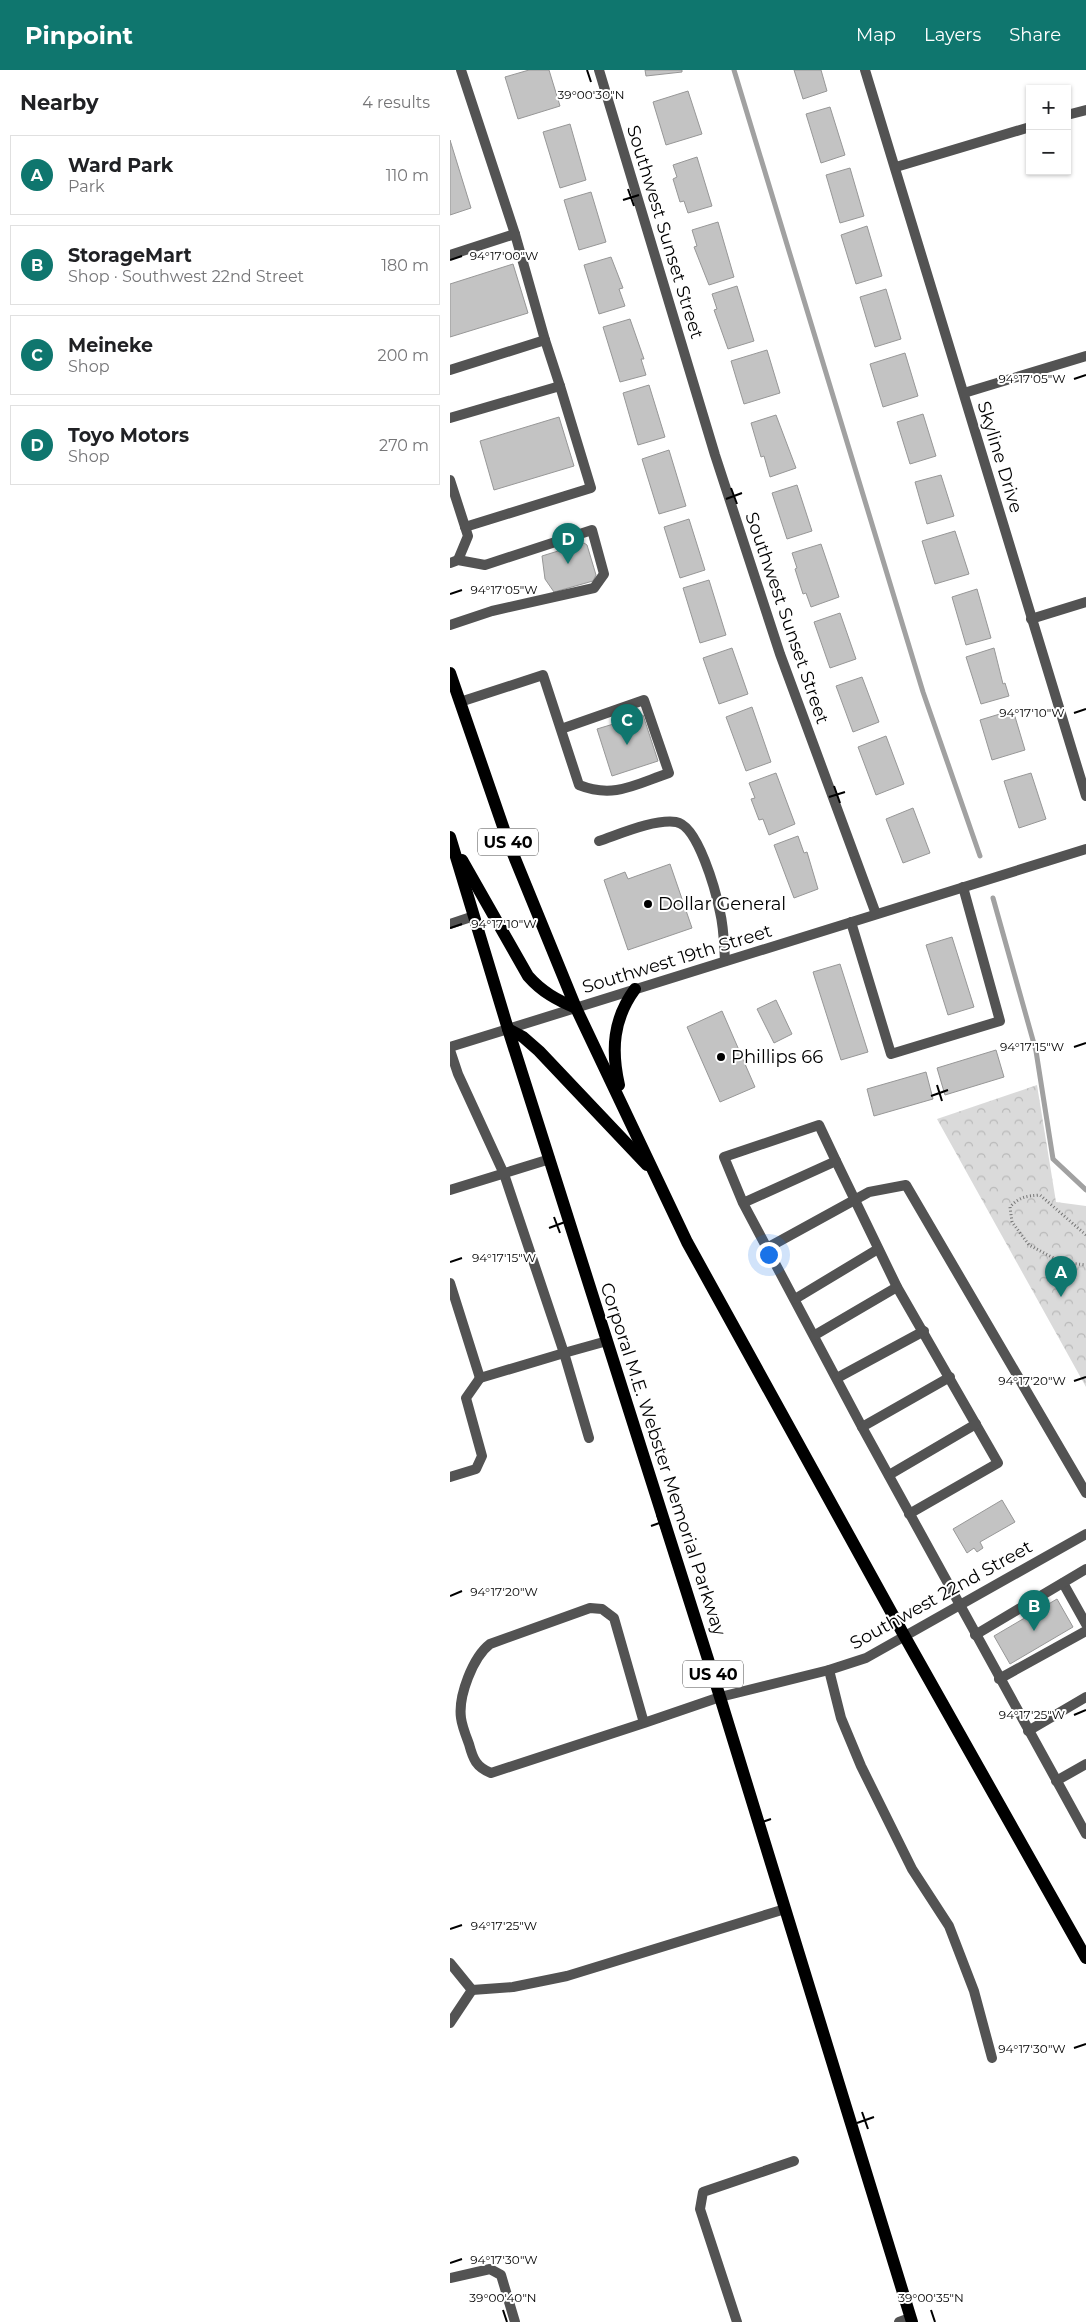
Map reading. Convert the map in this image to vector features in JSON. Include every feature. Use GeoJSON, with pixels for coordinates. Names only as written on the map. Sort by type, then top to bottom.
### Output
{"type":"FeatureCollection","features":[{"type":"Feature","properties":{"kind":"main road","name":"US 40"},"geometry":{"type":"LineString","coordinates":[[450,673],[509,844],[576,1008],[692,1250],[905,1638],[1086,1958]]}},
{"type":"Feature","properties":{"kind":"main road"},"geometry":{"type":"LineString","coordinates":[[451,840],[528,976],[539,989],[557,1000],[576,1008]]}},
{"type":"Feature","properties":{"kind":"main road","name":"Corporal M.E. Webster Memorial Parkway"},"geometry":{"type":"LineString","coordinates":[[451,840],[508,1029],[720,1697],[907,2321]]}},
{"type":"Feature","properties":{"kind":"main road"},"geometry":{"type":"LineString","coordinates":[[624,1109],[613,1061],[615,1033],[622,1010],[635,989]]}},
{"type":"Feature","properties":{"kind":"main road"},"geometry":{"type":"LineString","coordinates":[[508,1029],[523,1037],[539,1050],[655,1174]]}},
{"type":"Feature","properties":{"kind":"street"},"geometry":{"type":"LineString","coordinates":[[461,70],[515,234],[545,340],[591,488],[465,527]]}},
{"type":"Feature","properties":{"kind":"street","name":"Southwest Sunset Street"},"geometry":{"type":"LineString","coordinates":[[599,70],[715,455],[780,654],[876,914]]}},
{"type":"Feature","properties":{"kind":"street","name":"Skyline Drive"},"geometry":{"type":"LineString","coordinates":[[865,70],[1086,796]]}},
{"type":"Feature","properties":{"kind":"street"},"geometry":{"type":"LineString","coordinates":[[1071,114],[1086,110]]}},
{"type":"Feature","properties":{"kind":"street"},"geometry":{"type":"LineString","coordinates":[[896,168],[1026,128]]}},
{"type":"Feature","properties":{"kind":"street"},"geometry":{"type":"LineString","coordinates":[[450,255],[515,234]]}},
{"type":"Feature","properties":{"kind":"street"},"geometry":{"type":"LineString","coordinates":[[450,370],[545,340]]}},
{"type":"Feature","properties":{"kind":"street"},"geometry":{"type":"LineString","coordinates":[[964,393],[1086,356]]}},
{"type":"Feature","properties":{"kind":"street"},"geometry":{"type":"LineString","coordinates":[[450,418],[560,386]]}},
{"type":"Feature","properties":{"kind":"street"},"geometry":{"type":"LineString","coordinates":[[450,480],[468,536],[454,561],[485,566],[592,530],[604,574],[594,588],[492,611],[450,625]]}},
{"type":"Feature","properties":{"kind":"street"},"geometry":{"type":"LineString","coordinates":[[1031,619],[1086,602]]}},
{"type":"Feature","properties":{"kind":"street"},"geometry":{"type":"LineString","coordinates":[[460,702],[543,674],[579,785],[596,792],[618,791],[669,772],[644,700],[561,729]]}},
{"type":"Feature","properties":{"kind":"street"},"geometry":{"type":"LineString","coordinates":[[598,841],[664,821],[679,822],[688,829],[700,850],[713,883],[721,913],[725,961]]}},
{"type":"Feature","properties":{"kind":"street","name":"Southwest 19th Street"},"geometry":{"type":"LineString","coordinates":[[450,1049],[635,989],[1086,849]]}},
{"type":"Feature","properties":{"kind":"street"},"geometry":{"type":"LineString","coordinates":[[852,922],[891,1054],[1000,1021],[963,887]]}},
{"type":"Feature","properties":{"kind":"street"},"geometry":{"type":"LineString","coordinates":[[450,924],[474,916]]}},
{"type":"Feature","properties":{"kind":"street"},"geometry":{"type":"LineString","coordinates":[[450,1049],[458,1074],[504,1174],[564,1353],[589,1438]]}},
{"type":"Feature","properties":{"kind":"street"},"geometry":{"type":"LineString","coordinates":[[909,1514],[998,1463],[924,1331],[897,1287],[819,1125],[724,1157],[743,1203],[909,1514],[1028,1731],[1085,1829]]}},
{"type":"Feature","properties":{"kind":"street"},"geometry":{"type":"LineString","coordinates":[[450,1190],[550,1158]]}},
{"type":"Feature","properties":{"kind":"street"},"geometry":{"type":"LineString","coordinates":[[743,1203],[836,1161]]}},
{"type":"Feature","properties":{"kind":"street"},"geometry":{"type":"LineString","coordinates":[[767,1248],[869,1192],[906,1185],[1086,1493]]}},
{"type":"Feature","properties":{"kind":"street"},"geometry":{"type":"LineString","coordinates":[[795,1299],[878,1249]]}},
{"type":"Feature","properties":{"kind":"street"},"geometry":{"type":"LineString","coordinates":[[450,1283],[480,1378]]}},
{"type":"Feature","properties":{"kind":"street"},"geometry":{"type":"LineString","coordinates":[[815,1335],[897,1287]]}},
{"type":"Feature","properties":{"kind":"street"},"geometry":{"type":"LineString","coordinates":[[837,1378],[924,1331]]}},
{"type":"Feature","properties":{"kind":"street"},"geometry":{"type":"LineString","coordinates":[[450,1477],[476,1469],[482,1456],[466,1398],[480,1378],[607,1341]]}},
{"type":"Feature","properties":{"kind":"street"},"geometry":{"type":"LineString","coordinates":[[862,1426],[950,1377]]}},
{"type":"Feature","properties":{"kind":"street"},"geometry":{"type":"LineString","coordinates":[[889,1475],[976,1424]]}},
{"type":"Feature","properties":{"kind":"street","name":"Southwest 22nd Street"},"geometry":{"type":"LineString","coordinates":[[644,1723],[614,1618],[602,1609],[590,1608],[490,1644],[481,1651],[468,1677],[461,1706],[461,1718],[474,1762],[481,1769],[491,1773],[644,1723],[720,1697],[829,1670],[866,1658],[905,1638],[1086,1534]]}},
{"type":"Feature","properties":{"kind":"street"},"geometry":{"type":"LineString","coordinates":[[975,1635],[1086,1569]]}},
{"type":"Feature","properties":{"kind":"street"},"geometry":{"type":"LineString","coordinates":[[1063,1583],[1086,1624]]}},
{"type":"Feature","properties":{"kind":"street"},"geometry":{"type":"LineString","coordinates":[[1000,1679],[1086,1630]]}},
{"type":"Feature","properties":{"kind":"street"},"geometry":{"type":"LineString","coordinates":[[829,1670],[841,1718],[861,1766],[912,1869],[949,1926],[974,1991],[992,2058]]}},
{"type":"Feature","properties":{"kind":"street"},"geometry":{"type":"LineString","coordinates":[[1028,1731],[1086,1696]]}},
{"type":"Feature","properties":{"kind":"street"},"geometry":{"type":"LineString","coordinates":[[1056,1781],[1086,1764]]}},
{"type":"Feature","properties":{"kind":"street"},"geometry":{"type":"LineString","coordinates":[[472,1990],[513,1987],[566,1976],[785,1909]]}},
{"type":"Feature","properties":{"kind":"street"},"geometry":{"type":"LineString","coordinates":[[450,1963],[472,1990]]}},
{"type":"Feature","properties":{"kind":"street"},"geometry":{"type":"LineString","coordinates":[[450,2023],[472,1990]]}},
{"type":"Feature","properties":{"kind":"street"},"geometry":{"type":"LineString","coordinates":[[737,2322],[700,2209],[704,2192],[794,2161]]}},
{"type":"Feature","properties":{"kind":"street"},"geometry":{"type":"LineString","coordinates":[[450,2278],[490,2269],[501,2275],[515,2322]]}},
{"type":"Feature","properties":{"kind":"path"},"geometry":{"type":"LineString","coordinates":[[1086,1235],[1040,1196],[1026,1196],[1017,1199],[1010,1207],[1012,1222],[1029,1245],[1061,1262],[1086,1265]]}},
{"type":"Feature","properties":{"kind":"green space"},"geometry":{"type":"Polygon","coordinates":[[[1037,1085],[1056,1202],[1086,1206],[1086,1387],[937,1119],[1037,1085]]]}},
{"type":"Feature","properties":{"kind":"building"},"geometry":{"type":"Polygon","coordinates":[[[529,70],[549,70],[560,106],[518,119],[505,77],[529,70]]]}},
{"type":"Feature","properties":{"kind":"building"},"geometry":{"type":"Polygon","coordinates":[[[645,70],[682,70],[682,72],[646,76],[645,70]]]}},
{"type":"Feature","properties":{"kind":"building"},"geometry":{"type":"Polygon","coordinates":[[[794,70],[821,70],[827,91],[803,99],[794,70]]]}},
{"type":"Feature","properties":{"kind":"building"},"geometry":{"type":"Polygon","coordinates":[[[688,91],[702,134],[666,145],[653,102],[688,91]]]}},
{"type":"Feature","properties":{"kind":"building"},"geometry":{"type":"Polygon","coordinates":[[[830,107],[845,155],[821,163],[806,114],[830,107]]]}},
{"type":"Feature","properties":{"kind":"building"},"geometry":{"type":"Polygon","coordinates":[[[570,124],[586,180],[560,188],[543,132],[570,124]]]}},
{"type":"Feature","properties":{"kind":"building"},"geometry":{"type":"Polygon","coordinates":[[[450,140],[471,208],[450,215],[450,140]]]}},
{"type":"Feature","properties":{"kind":"building"},"geometry":{"type":"Polygon","coordinates":[[[697,157],[712,206],[688,213],[684,201],[680,202],[673,179],[677,177],[673,165],[697,157]]]}},
{"type":"Feature","properties":{"kind":"building"},"geometry":{"type":"Polygon","coordinates":[[[850,168],[864,216],[840,223],[826,175],[850,168]]]}},
{"type":"Feature","properties":{"kind":"building"},"geometry":{"type":"Polygon","coordinates":[[[591,192],[606,242],[579,250],[564,200],[591,192]]]}},
{"type":"Feature","properties":{"kind":"building"},"geometry":{"type":"Polygon","coordinates":[[[718,222],[734,277],[709,285],[694,247],[697,246],[692,230],[718,222]]]}},
{"type":"Feature","properties":{"kind":"building"},"geometry":{"type":"Polygon","coordinates":[[[867,226],[882,276],[856,284],[841,235],[867,226]]]}},
{"type":"Feature","properties":{"kind":"building"},"geometry":{"type":"Polygon","coordinates":[[[611,257],[623,288],[619,289],[625,306],[599,314],[584,265],[611,257]]]}},
{"type":"Feature","properties":{"kind":"building"},"geometry":{"type":"Polygon","coordinates":[[[513,264],[528,313],[450,337],[450,284],[513,264]]]}},
{"type":"Feature","properties":{"kind":"building"},"geometry":{"type":"Polygon","coordinates":[[[737,286],[754,341],[728,349],[714,310],[717,309],[712,294],[737,286]]]}},
{"type":"Feature","properties":{"kind":"building"},"geometry":{"type":"Polygon","coordinates":[[[886,289],[901,339],[875,347],[860,297],[886,289]]]}},
{"type":"Feature","properties":{"kind":"building"},"geometry":{"type":"Polygon","coordinates":[[[630,319],[644,359],[641,359],[646,375],[620,382],[603,327],[630,319]]]}},
{"type":"Feature","properties":{"kind":"building"},"geometry":{"type":"Polygon","coordinates":[[[767,350],[780,393],[744,404],[731,361],[767,350]]]}},
{"type":"Feature","properties":{"kind":"building"},"geometry":{"type":"Polygon","coordinates":[[[905,353],[918,396],[883,407],[870,364],[905,353]]]}},
{"type":"Feature","properties":{"kind":"building"},"geometry":{"type":"Polygon","coordinates":[[[649,385],[665,437],[638,445],[623,393],[649,385]]]}},
{"type":"Feature","properties":{"kind":"building"},"geometry":{"type":"Polygon","coordinates":[[[923,414],[936,456],[910,464],[897,422],[923,414]]]}},
{"type":"Feature","properties":{"kind":"building"},"geometry":{"type":"Polygon","coordinates":[[[776,415],[796,468],[770,477],[764,456],[761,457],[751,423],[776,415]]]}},
{"type":"Feature","properties":{"kind":"building"},"geometry":{"type":"Polygon","coordinates":[[[559,417],[574,466],[494,490],[480,441],[559,417]]]}},
{"type":"Feature","properties":{"kind":"building"},"geometry":{"type":"Polygon","coordinates":[[[669,450],[686,506],[659,514],[642,459],[669,450]]]}},
{"type":"Feature","properties":{"kind":"building"},"geometry":{"type":"Polygon","coordinates":[[[941,475],[954,516],[927,524],[915,482],[941,475]]]}},
{"type":"Feature","properties":{"kind":"building"},"geometry":{"type":"Polygon","coordinates":[[[797,485],[812,531],[787,539],[772,493],[797,485]]]}},
{"type":"Feature","properties":{"kind":"building"},"geometry":{"type":"Polygon","coordinates":[[[689,519],[705,570],[680,578],[664,527],[689,519]]]}},
{"type":"Feature","properties":{"kind":"building"},"geometry":{"type":"Polygon","coordinates":[[[955,531],[969,574],[935,584],[922,541],[955,531]]]}},
{"type":"Feature","properties":{"kind":"building"},"geometry":{"type":"Polygon","coordinates":[[[584,543],[587,545],[596,575],[593,581],[554,592],[545,579],[542,556],[584,543]]]}},
{"type":"Feature","properties":{"kind":"building"},"geometry":{"type":"Polygon","coordinates":[[[821,544],[839,597],[811,607],[806,593],[803,594],[792,553],[821,544]]]}},
{"type":"Feature","properties":{"kind":"building"},"geometry":{"type":"Polygon","coordinates":[[[709,580],[726,635],[700,643],[683,588],[709,580]]]}},
{"type":"Feature","properties":{"kind":"building"},"geometry":{"type":"Polygon","coordinates":[[[977,589],[991,638],[966,645],[952,597],[977,589]]]}},
{"type":"Feature","properties":{"kind":"building"},"geometry":{"type":"Polygon","coordinates":[[[840,613],[856,659],[830,668],[814,622],[840,613]]]}},
{"type":"Feature","properties":{"kind":"building"},"geometry":{"type":"Polygon","coordinates":[[[732,648],[748,694],[719,704],[703,658],[732,648]]]}},
{"type":"Feature","properties":{"kind":"building"},"geometry":{"type":"Polygon","coordinates":[[[994,648],[1003,684],[1005,683],[1009,696],[981,704],[966,657],[994,648]]]}},
{"type":"Feature","properties":{"kind":"building"},"geometry":{"type":"Polygon","coordinates":[[[862,677],[879,722],[853,732],[836,686],[862,677]]]}},
{"type":"Feature","properties":{"kind":"building"},"geometry":{"type":"Polygon","coordinates":[[[752,707],[771,762],[746,771],[726,717],[752,707]]]}},
{"type":"Feature","properties":{"kind":"building"},"geometry":{"type":"Polygon","coordinates":[[[1013,710],[1025,750],[992,760],[980,720],[1013,710]]]}},
{"type":"Feature","properties":{"kind":"building"},"geometry":{"type":"Polygon","coordinates":[[[643,715],[658,761],[612,776],[597,729],[643,715]]]}},
{"type":"Feature","properties":{"kind":"building"},"geometry":{"type":"Polygon","coordinates":[[[886,736],[904,784],[876,795],[858,747],[886,736]]]}},
{"type":"Feature","properties":{"kind":"building"},"geometry":{"type":"Polygon","coordinates":[[[776,773],[795,824],[769,835],[763,819],[759,820],[751,799],[755,798],[749,783],[776,773]]]}},
{"type":"Feature","properties":{"kind":"building"},"geometry":{"type":"Polygon","coordinates":[[[1031,773],[1046,819],[1019,828],[1004,781],[1031,773]]]}},
{"type":"Feature","properties":{"kind":"building"},"geometry":{"type":"Polygon","coordinates":[[[913,808],[930,853],[903,863],[886,819],[913,808]]]}},
{"type":"Feature","properties":{"kind":"building"},"geometry":{"type":"Polygon","coordinates":[[[798,836],[804,853],[807,852],[818,889],[794,898],[774,845],[798,836]]]}},
{"type":"Feature","properties":{"kind":"building","name":"Dollar General"},"geometry":{"type":"Polygon","coordinates":[[[670,864],[692,928],[628,950],[604,880],[625,872],[628,879],[670,864]]]}},
{"type":"Feature","properties":{"kind":"building"},"geometry":{"type":"Polygon","coordinates":[[[952,937],[974,1007],[948,1015],[926,945],[952,937]]]}},
{"type":"Feature","properties":{"kind":"building"},"geometry":{"type":"Polygon","coordinates":[[[840,964],[868,1052],[841,1060],[813,972],[840,964]]]}},
{"type":"Feature","properties":{"kind":"building"},"geometry":{"type":"Polygon","coordinates":[[[776,1000],[792,1034],[774,1043],[757,1009],[776,1000]]]}},
{"type":"Feature","properties":{"kind":"building","name":"Phillips 66"},"geometry":{"type":"Polygon","coordinates":[[[722,1011],[755,1087],[720,1102],[687,1027],[722,1011]]]}},
{"type":"Feature","properties":{"kind":"building"},"geometry":{"type":"Polygon","coordinates":[[[996,1050],[1004,1077],[945,1095],[937,1068],[996,1050]]]}},
{"type":"Feature","properties":{"kind":"building"},"geometry":{"type":"Polygon","coordinates":[[[926,1072],[933,1099],[874,1116],[867,1089],[926,1072]]]}},
{"type":"Feature","properties":{"kind":"building"},"geometry":{"type":"Polygon","coordinates":[[[1002,1500],[1015,1522],[980,1542],[983,1548],[977,1552],[974,1548],[967,1553],[953,1529],[1002,1500]]]}},
{"type":"Feature","properties":{"kind":"building"},"geometry":{"type":"Polygon","coordinates":[[[1057,1599],[1073,1627],[1010,1664],[994,1636],[1057,1599]]]}},
{"type":"Feature","properties":{"kind":"waterway"},"geometry":{"type":"LineString","coordinates":[[734,70],[923,692],[980,856]]}},
{"type":"Feature","properties":{"kind":"waterway"},"geometry":{"type":"LineString","coordinates":[[993,898],[1036,1051],[1053,1159],[1086,1190]]}},
{"type":"Feature","properties":{"kind":"place","name":"Toyo Motors"},"geometry":{"type":"Point","coordinates":[568,564]}},
{"type":"Feature","properties":{"kind":"place","name":"Meineke"},"geometry":{"type":"Point","coordinates":[627,745]}},
{"type":"Feature","properties":{"kind":"place","name":"Dollar General"},"geometry":{"type":"Point","coordinates":[648,904]}},
{"type":"Feature","properties":{"kind":"place","name":"Phillips 66"},"geometry":{"type":"Point","coordinates":[721,1057]}},
{"type":"Feature","properties":{"kind":"place","name":"Ward Park"},"geometry":{"type":"Point","coordinates":[1061,1297]}},
{"type":"Feature","properties":{"kind":"place","name":"StorageMart"},"geometry":{"type":"Point","coordinates":[1034,1631]}}]}
